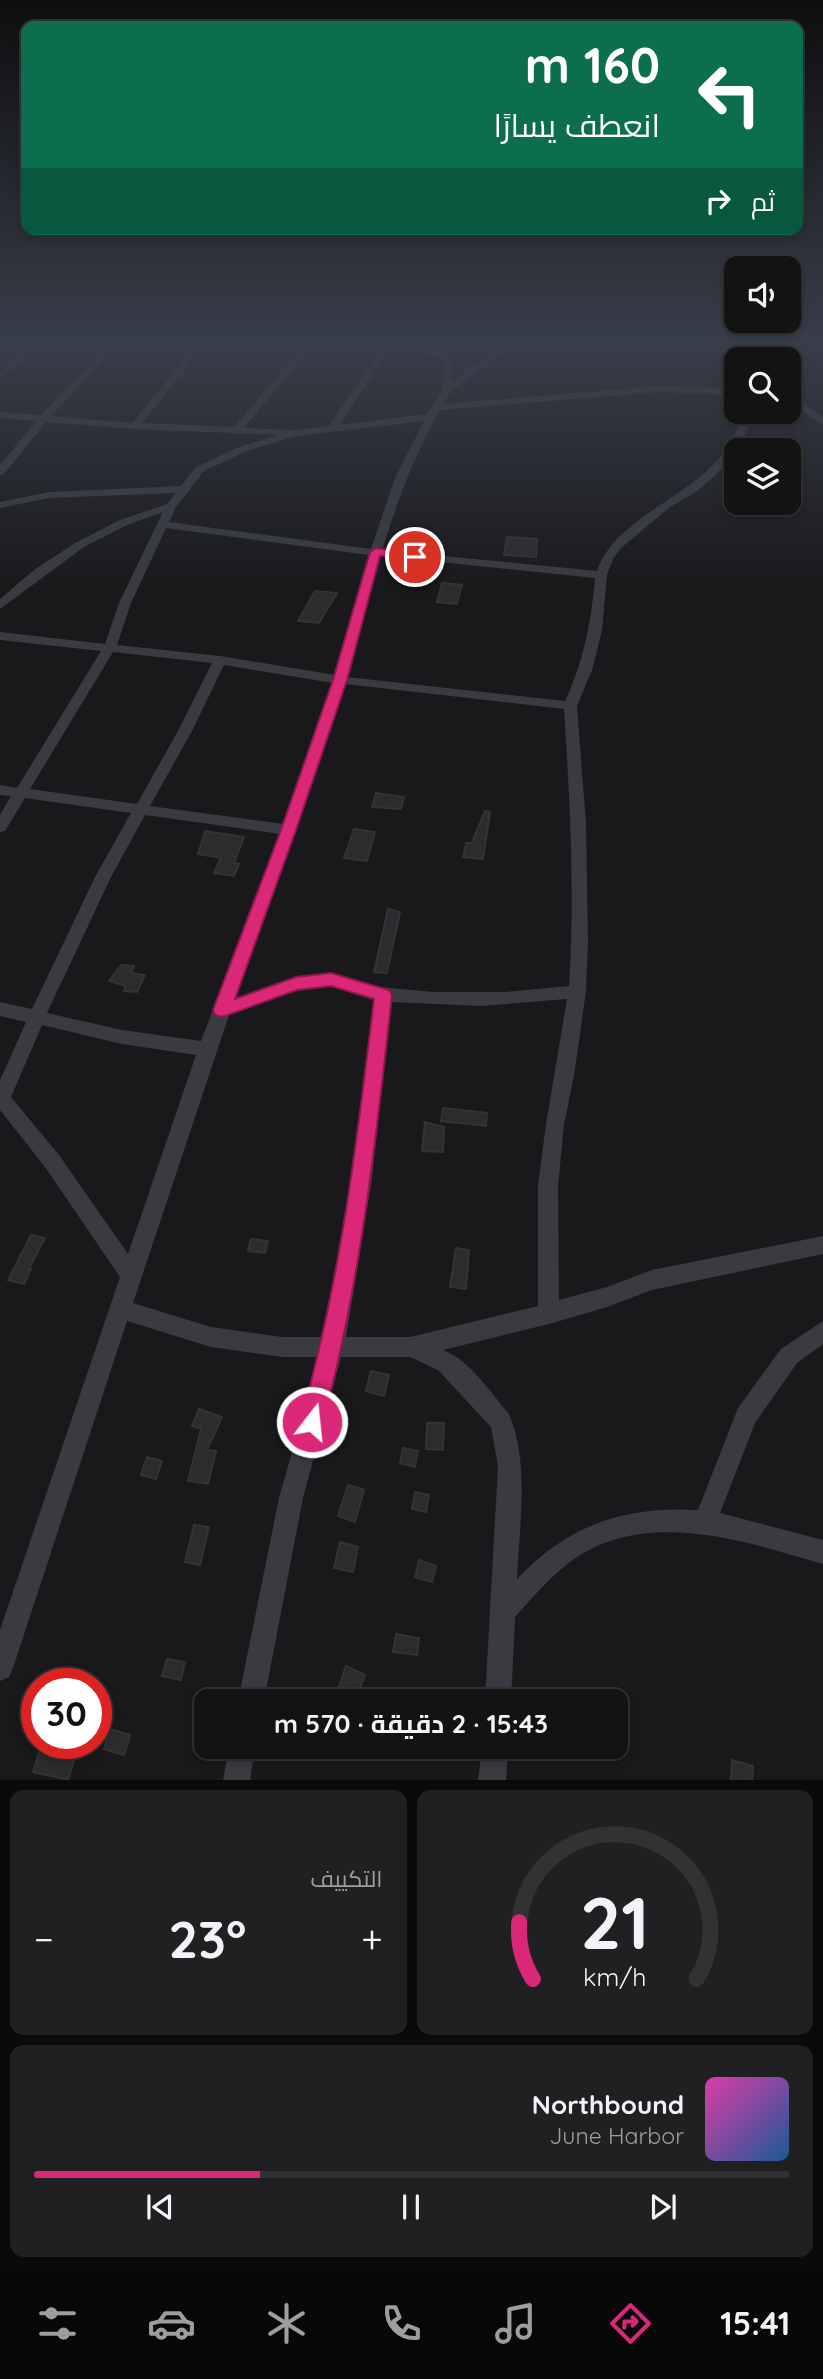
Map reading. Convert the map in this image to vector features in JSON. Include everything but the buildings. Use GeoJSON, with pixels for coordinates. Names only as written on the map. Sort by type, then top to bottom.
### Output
{"type":"FeatureCollection","features":[{"type":"Feature","properties":{"kind":"street"},"geometry":{"type":"LineString","coordinates":[[0,472],[40,423]]}},
{"type":"Feature","properties":{"kind":"street"},"geometry":{"type":"LineString","coordinates":[[90,423],[295,433],[364,423]]}},
{"type":"Feature","properties":{"kind":"street"},"geometry":{"type":"LineString","coordinates":[[236,431],[243,423]]}},
{"type":"Feature","properties":{"kind":"street"},"geometry":{"type":"LineString","coordinates":[[333,428],[336,423]]}},
{"type":"Feature","properties":{"kind":"street"},"geometry":{"type":"LineString","coordinates":[[0,1668],[207,1048],[289,830],[340,680],[400,478],[427,423]]}},
{"type":"Feature","properties":{"kind":"street"},"geometry":{"type":"LineString","coordinates":[[549,1314],[548,1186],[555,1124],[577,992],[580,940],[579,824],[570,706],[586,670],[596,630],[601,575],[607,558],[617,546],[666,505],[692,491],[719,466],[745,424]]}},
{"type":"Feature","properties":{"kind":"street"},"geometry":{"type":"LineString","coordinates":[[0,827],[110,647],[120,615],[171,506],[200,469],[243,449],[295,433]]}},
{"type":"Feature","properties":{"kind":"street"},"geometry":{"type":"LineString","coordinates":[[0,505],[49,495],[184,489]]}},
{"type":"Feature","properties":{"kind":"street"},"geometry":{"type":"LineString","coordinates":[[0,605],[47,565],[89,538],[153,510],[171,506]]}},
{"type":"Feature","properties":{"kind":"street"},"geometry":{"type":"LineString","coordinates":[[163,524],[376,552],[601,575]]}},
{"type":"Feature","properties":{"kind":"street"},"geometry":{"type":"LineString","coordinates":[[0,636],[220,660],[340,680],[570,706]]}},
{"type":"Feature","properties":{"kind":"street"},"geometry":{"type":"LineString","coordinates":[[131,1275],[52,1161],[0,1099],[103,877],[144,808],[220,660]]}},
{"type":"Feature","properties":{"kind":"street"},"geometry":{"type":"LineString","coordinates":[[0,790],[289,830]]}},
{"type":"Feature","properties":{"kind":"street"},"geometry":{"type":"LineString","coordinates":[[222,1010],[296,984],[331,980],[383,995],[522,999],[577,992]]}},
{"type":"Feature","properties":{"kind":"street"},"geometry":{"type":"LineString","coordinates":[[253,1689],[291,1498],[333,1347],[362,1178],[383,995]]}},
{"type":"Feature","properties":{"kind":"street"},"geometry":{"type":"LineString","coordinates":[[0,1009],[122,1037],[207,1048]]}},
{"type":"Feature","properties":{"kind":"street"},"geometry":{"type":"LineString","coordinates":[[120,1309],[211,1337],[282,1347],[410,1347],[549,1314],[652,1280],[823,1245]]}},
{"type":"Feature","properties":{"kind":"street"},"geometry":{"type":"LineString","coordinates":[[705,1522],[746,1416],[789,1356],[823,1331]]}},
{"type":"Feature","properties":{"kind":"street"},"geometry":{"type":"LineString","coordinates":[[410,1347],[446,1362],[467,1381],[501,1422],[510,1465],[505,1609],[499,1689]]}},
{"type":"Feature","properties":{"kind":"street"},"geometry":{"type":"LineString","coordinates":[[505,1609],[543,1568],[580,1542],[625,1526],[685,1519],[736,1526],[823,1552]]}},
{"type":"Feature","properties":{"kind":"street"},"geometry":{"type":"LineString","coordinates":[[236,1780],[240,1759]]}},
{"type":"Feature","properties":{"kind":"street"},"geometry":{"type":"LineString","coordinates":[[492,1780],[494,1759]]}},
{"type":"Feature","properties":{"kind":"route"},"geometry":{"type":"LineString","coordinates":[[312,1422],[333,1347],[362,1178],[383,995],[331,980],[296,984],[222,1010],[289,830],[340,680],[376,552],[415,557]]}}]}
